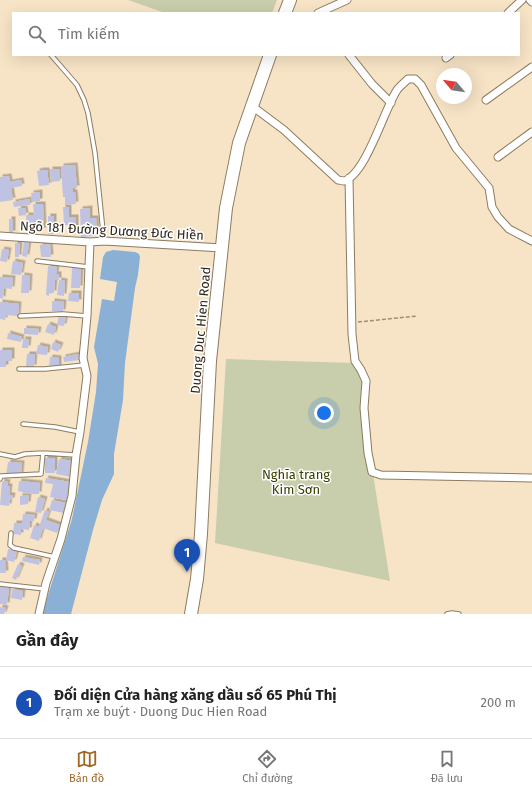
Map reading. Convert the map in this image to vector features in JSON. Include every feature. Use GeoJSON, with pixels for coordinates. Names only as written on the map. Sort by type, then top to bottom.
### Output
{"type":"FeatureCollection","features":[{"type":"Feature","properties":{"kind":"highway","name":"Duong Duc Hien Road"},"geometry":{"type":"LineString","coordinates":[[191,614],[197,580],[201,534],[210,361],[226,208],[239,144],[270,56]]}},
{"type":"Feature","properties":{"kind":"street"},"geometry":{"type":"LineString","coordinates":[[320,12],[347,0]]}},
{"type":"Feature","properties":{"kind":"street"},"geometry":{"type":"LineString","coordinates":[[509,12],[522,0]]}},
{"type":"Feature","properties":{"kind":"street"},"geometry":{"type":"LineString","coordinates":[[350,56],[372,84],[391,103]]}},
{"type":"Feature","properties":{"kind":"street"},"geometry":{"type":"LineString","coordinates":[[486,100],[532,67]]}},
{"type":"Feature","properties":{"kind":"street"},"geometry":{"type":"LineString","coordinates":[[252,106],[284,130],[338,180],[344,181],[354,174],[365,159],[397,90],[408,79],[415,79],[422,85],[456,148],[489,188],[492,207],[498,217],[509,228],[532,241]]}},
{"type":"Feature","properties":{"kind":"street"},"geometry":{"type":"LineString","coordinates":[[498,157],[532,132]]}},
{"type":"Feature","properties":{"kind":"street"},"geometry":{"type":"LineString","coordinates":[[349,178],[352,323],[355,361],[366,381],[364,408],[368,454],[372,472],[381,475],[532,478]]}},
{"type":"Feature","properties":{"kind":"street","name":"Ngõ 181 Đường Dương Đức Hiền"},"geometry":{"type":"LineString","coordinates":[[0,236],[222,248]]}},
{"type":"Feature","properties":{"kind":"street"},"geometry":{"type":"LineString","coordinates":[[39,614],[72,496],[87,376],[83,358],[87,316],[90,242]]}},
{"type":"Feature","properties":{"kind":"lane"},"geometry":{"type":"LineString","coordinates":[[52,56],[77,85],[88,113],[95,153],[104,241]]}},
{"type":"Feature","properties":{"kind":"lane"},"geometry":{"type":"LineString","coordinates":[[37,261],[89,267]]}},
{"type":"Feature","properties":{"kind":"lane"},"geometry":{"type":"LineString","coordinates":[[20,316],[63,314],[87,316]]}},
{"type":"Feature","properties":{"kind":"lane"},"geometry":{"type":"LineString","coordinates":[[19,369],[85,366]]}},
{"type":"Feature","properties":{"kind":"lane"},"geometry":{"type":"LineString","coordinates":[[23,424],[55,427],[80,432]]}},
{"type":"Feature","properties":{"kind":"lane"},"geometry":{"type":"LineString","coordinates":[[0,454],[15,457],[25,454],[43,453],[76,455]]}},
{"type":"Feature","properties":{"kind":"lane"},"geometry":{"type":"LineString","coordinates":[[0,479],[2,476],[41,474],[43,453]]}},
{"type":"Feature","properties":{"kind":"lane"},"geometry":{"type":"LineString","coordinates":[[11,534],[10,545],[14,548],[55,557]]}},
{"type":"Feature","properties":{"kind":"lane"},"geometry":{"type":"LineString","coordinates":[[0,584],[45,589]]}},
{"type":"Feature","properties":{"kind":"lane"},"geometry":{"type":"LineString","coordinates":[[447,614],[459,614]]}},
{"type":"Feature","properties":{"kind":"path"},"geometry":{"type":"LineString","coordinates":[[352,323],[418,316]]}},
{"type":"Feature","properties":{"kind":"green space"},"geometry":{"type":"Polygon","coordinates":[[[128,0],[277,0],[272,12],[162,12],[128,0]]]}},
{"type":"Feature","properties":{"kind":"green space","name":"Nghĩa trang Kim Sơn"},"geometry":{"type":"Polygon","coordinates":[[[226,359],[354,363],[366,381],[363,411],[390,581],[215,543],[226,359]]]}},
{"type":"Feature","properties":{"kind":"water"},"geometry":{"type":"Polygon","coordinates":[[[113,250],[135,252],[139,254],[140,257],[125,363],[123,400],[114,454],[114,474],[102,500],[71,614],[42,614],[72,519],[88,442],[96,392],[98,364],[94,347],[102,299],[114,301],[117,282],[100,279],[103,257],[106,252],[113,250]]]}},
{"type":"Feature","properties":{"kind":"building"},"geometry":{"type":"Polygon","coordinates":[[[75,165],[77,188],[72,188],[73,192],[75,192],[76,204],[65,205],[61,166],[75,165]]]}},
{"type":"Feature","properties":{"kind":"building"},"geometry":{"type":"Polygon","coordinates":[[[50,169],[59,169],[60,181],[51,182],[50,169]]]}},
{"type":"Feature","properties":{"kind":"building"},"geometry":{"type":"Polygon","coordinates":[[[47,170],[49,185],[39,186],[37,171],[47,170]]]}},
{"type":"Feature","properties":{"kind":"building"},"geometry":{"type":"Polygon","coordinates":[[[9,176],[10,182],[21,180],[22,186],[11,188],[13,200],[0,202],[0,177],[9,176]]]}},
{"type":"Feature","properties":{"kind":"building"},"geometry":{"type":"Polygon","coordinates":[[[40,192],[40,201],[32,202],[31,193],[40,192]]]}},
{"type":"Feature","properties":{"kind":"building"},"geometry":{"type":"Polygon","coordinates":[[[30,199],[30,205],[14,207],[13,202],[30,199]]]}},
{"type":"Feature","properties":{"kind":"building"},"geometry":{"type":"Polygon","coordinates":[[[33,204],[43,204],[44,230],[27,231],[26,215],[34,215],[33,204]]]}},
{"type":"Feature","properties":{"kind":"building"},"geometry":{"type":"Polygon","coordinates":[[[63,207],[69,207],[69,217],[76,217],[76,233],[70,234],[70,225],[64,225],[63,207]]]}},
{"type":"Feature","properties":{"kind":"building"},"geometry":{"type":"Polygon","coordinates":[[[18,208],[25,208],[26,215],[19,216],[18,208]]]}},
{"type":"Feature","properties":{"kind":"building"},"geometry":{"type":"Polygon","coordinates":[[[90,208],[90,218],[96,218],[97,236],[81,237],[80,209],[90,208]]]}},
{"type":"Feature","properties":{"kind":"building"},"geometry":{"type":"Polygon","coordinates":[[[48,216],[54,216],[54,234],[48,234],[48,216]]]}},
{"type":"Feature","properties":{"kind":"building"},"geometry":{"type":"Polygon","coordinates":[[[9,219],[13,219],[13,233],[9,233],[9,219]]]}},
{"type":"Feature","properties":{"kind":"building"},"geometry":{"type":"Polygon","coordinates":[[[24,241],[29,242],[27,257],[22,256],[24,241]]]}},
{"type":"Feature","properties":{"kind":"building"},"geometry":{"type":"Polygon","coordinates":[[[15,243],[20,243],[19,257],[15,257],[15,243]]]}},
{"type":"Feature","properties":{"kind":"building"},"geometry":{"type":"Polygon","coordinates":[[[50,244],[51,257],[41,257],[40,245],[50,244]]]}},
{"type":"Feature","properties":{"kind":"building"},"geometry":{"type":"Polygon","coordinates":[[[2,249],[9,250],[7,262],[0,261],[2,249]]]}},
{"type":"Feature","properties":{"kind":"building"},"geometry":{"type":"Polygon","coordinates":[[[13,261],[23,263],[21,275],[11,274],[13,261]]]}},
{"type":"Feature","properties":{"kind":"building"},"geometry":{"type":"Polygon","coordinates":[[[48,266],[57,267],[56,274],[59,274],[59,280],[55,280],[54,293],[49,293],[49,296],[46,295],[48,266]]]}},
{"type":"Feature","properties":{"kind":"building"},"geometry":{"type":"Polygon","coordinates":[[[72,267],[81,267],[80,288],[71,288],[72,267]]]}},
{"type":"Feature","properties":{"kind":"building"},"geometry":{"type":"Polygon","coordinates":[[[22,275],[30,276],[29,293],[21,293],[22,275]]]}},
{"type":"Feature","properties":{"kind":"building"},"geometry":{"type":"Polygon","coordinates":[[[0,277],[13,278],[12,289],[4,288],[3,299],[0,298],[0,277]]]}},
{"type":"Feature","properties":{"kind":"building"},"geometry":{"type":"Polygon","coordinates":[[[59,280],[65,281],[64,296],[57,295],[59,280]]]}},
{"type":"Feature","properties":{"kind":"building"},"geometry":{"type":"Polygon","coordinates":[[[69,293],[79,293],[79,302],[68,301],[69,293]]]}},
{"type":"Feature","properties":{"kind":"building"},"geometry":{"type":"Polygon","coordinates":[[[52,301],[64,302],[63,312],[52,311],[52,301]]]}},
{"type":"Feature","properties":{"kind":"building"},"geometry":{"type":"Polygon","coordinates":[[[0,302],[19,304],[18,316],[6,315],[5,320],[0,319],[0,302]]]}},
{"type":"Feature","properties":{"kind":"building"},"geometry":{"type":"Polygon","coordinates":[[[59,315],[66,316],[64,326],[57,325],[59,315]]]}},
{"type":"Feature","properties":{"kind":"building"},"geometry":{"type":"Polygon","coordinates":[[[48,324],[56,327],[54,335],[45,332],[48,324]]]}},
{"type":"Feature","properties":{"kind":"building"},"geometry":{"type":"Polygon","coordinates":[[[24,328],[39,329],[38,335],[24,334],[24,328]]]}},
{"type":"Feature","properties":{"kind":"building"},"geometry":{"type":"Polygon","coordinates":[[[8,333],[22,337],[21,342],[7,339],[8,333]]]}},
{"type":"Feature","properties":{"kind":"building"},"geometry":{"type":"Polygon","coordinates":[[[23,339],[29,339],[28,348],[22,348],[23,339]]]}},
{"type":"Feature","properties":{"kind":"building"},"geometry":{"type":"Polygon","coordinates":[[[53,342],[61,345],[58,352],[51,349],[53,342]]]}},
{"type":"Feature","properties":{"kind":"building"},"geometry":{"type":"Polygon","coordinates":[[[38,345],[48,347],[47,355],[36,354],[38,345]]]}},
{"type":"Feature","properties":{"kind":"building"},"geometry":{"type":"Polygon","coordinates":[[[0,350],[12,350],[12,361],[6,361],[6,367],[0,367],[0,350]]]}},
{"type":"Feature","properties":{"kind":"building"},"geometry":{"type":"Polygon","coordinates":[[[27,354],[35,354],[34,367],[26,367],[27,354]]]}},
{"type":"Feature","properties":{"kind":"building"},"geometry":{"type":"Polygon","coordinates":[[[78,354],[79,360],[64,362],[63,357],[78,354]]]}},
{"type":"Feature","properties":{"kind":"building"},"geometry":{"type":"Polygon","coordinates":[[[50,357],[59,358],[59,368],[49,367],[50,357]]]}},
{"type":"Feature","properties":{"kind":"building"},"geometry":{"type":"Polygon","coordinates":[[[45,458],[55,458],[55,473],[45,473],[45,458]]]}},
{"type":"Feature","properties":{"kind":"building"},"geometry":{"type":"Polygon","coordinates":[[[59,459],[74,461],[71,477],[56,474],[59,459]]]}},
{"type":"Feature","properties":{"kind":"building"},"geometry":{"type":"Polygon","coordinates":[[[8,462],[22,463],[21,475],[11,474],[11,476],[6,476],[8,462]]]}},
{"type":"Feature","properties":{"kind":"building"},"geometry":{"type":"Polygon","coordinates":[[[46,478],[70,482],[67,500],[50,497],[53,484],[45,483],[46,478]]]}},
{"type":"Feature","properties":{"kind":"building"},"geometry":{"type":"Polygon","coordinates":[[[2,481],[8,482],[7,486],[10,486],[9,495],[13,495],[9,506],[0,505],[2,481]]]}},
{"type":"Feature","properties":{"kind":"building"},"geometry":{"type":"Polygon","coordinates":[[[19,481],[40,483],[39,494],[23,494],[23,492],[18,491],[19,481]]]}},
{"type":"Feature","properties":{"kind":"building"},"geometry":{"type":"Polygon","coordinates":[[[29,495],[28,504],[20,505],[20,496],[29,495]]]}},
{"type":"Feature","properties":{"kind":"building"},"geometry":{"type":"Polygon","coordinates":[[[38,497],[45,499],[41,513],[35,512],[38,497]]]}},
{"type":"Feature","properties":{"kind":"building"},"geometry":{"type":"Polygon","coordinates":[[[52,500],[66,503],[64,513],[49,510],[52,500]]]}},
{"type":"Feature","properties":{"kind":"building"},"geometry":{"type":"Polygon","coordinates":[[[45,510],[49,512],[46,520],[60,525],[57,533],[43,528],[39,541],[30,538],[34,525],[39,527],[45,510]]]}},
{"type":"Feature","properties":{"kind":"building"},"geometry":{"type":"Polygon","coordinates":[[[23,514],[35,515],[34,521],[30,521],[29,530],[21,529],[21,535],[13,534],[14,523],[22,523],[23,514]]]}},
{"type":"Feature","properties":{"kind":"building"},"geometry":{"type":"Polygon","coordinates":[[[8,549],[17,551],[14,562],[6,560],[8,549]]]}},
{"type":"Feature","properties":{"kind":"building"},"geometry":{"type":"Polygon","coordinates":[[[23,557],[40,560],[39,565],[22,561],[23,557]]]}},
{"type":"Feature","properties":{"kind":"building"},"geometry":{"type":"Polygon","coordinates":[[[0,560],[5,560],[6,573],[0,573],[0,560]]]}},
{"type":"Feature","properties":{"kind":"building"},"geometry":{"type":"Polygon","coordinates":[[[18,564],[22,566],[16,580],[12,578],[18,564]]]}},
{"type":"Feature","properties":{"kind":"building"},"geometry":{"type":"Polygon","coordinates":[[[0,586],[9,588],[7,605],[0,604],[0,586]]]}},
{"type":"Feature","properties":{"kind":"building"},"geometry":{"type":"Polygon","coordinates":[[[12,589],[23,591],[22,600],[11,598],[12,589]]]}},
{"type":"Feature","properties":{"kind":"building"},"geometry":{"type":"Polygon","coordinates":[[[0,607],[6,608],[4,614],[0,614],[0,607]]]}},
{"type":"Feature","properties":{"kind":"place","name":"Đối diện Cửa hàng xăng dầu số 65 Phú Thị"},"geometry":{"type":"Point","coordinates":[187,572]}}]}
